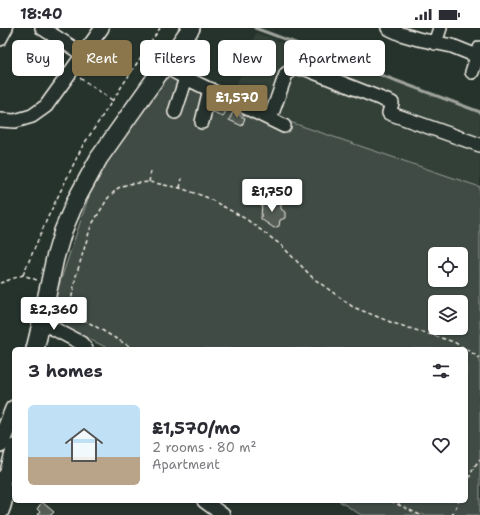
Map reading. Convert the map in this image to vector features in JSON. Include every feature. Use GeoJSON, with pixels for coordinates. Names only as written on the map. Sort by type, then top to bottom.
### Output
{"type":"FeatureCollection","features":[{"type":"Feature","properties":{"kind":"main road"},"geometry":{"type":"LineString","coordinates":[[182,40],[191,28]]}},
{"type":"Feature","properties":{"kind":"main road"},"geometry":{"type":"LineString","coordinates":[[35,347],[54,258],[76,200],[99,158],[157,76]]}},
{"type":"Feature","properties":{"kind":"main road"},"geometry":{"type":"LineString","coordinates":[[0,444],[12,413]]}},
{"type":"Feature","properties":{"kind":"main road"},"geometry":{"type":"LineString","coordinates":[[0,511],[4,501],[2,479]]}},
{"type":"Feature","properties":{"kind":"street"},"geometry":{"type":"LineString","coordinates":[[0,39],[6,28]]}},
{"type":"Feature","properties":{"kind":"street"},"geometry":{"type":"LineString","coordinates":[[42,28],[72,47]]}},
{"type":"Feature","properties":{"kind":"street"},"geometry":{"type":"LineString","coordinates":[[94,40],[102,28]]}},
{"type":"Feature","properties":{"kind":"street"},"geometry":{"type":"LineString","coordinates":[[388,28],[418,39],[479,52],[472,72]]}},
{"type":"Feature","properties":{"kind":"street"},"geometry":{"type":"LineString","coordinates":[[435,43],[440,28]]}},
{"type":"Feature","properties":{"kind":"street"},"geometry":{"type":"LineString","coordinates":[[270,119],[286,74],[295,68],[306,69],[392,103],[389,114],[480,145]]}},
{"type":"Feature","properties":{"kind":"street"},"geometry":{"type":"LineString","coordinates":[[0,120],[15,121],[37,113],[46,106],[72,72]]}},
{"type":"Feature","properties":{"kind":"street"},"geometry":{"type":"LineString","coordinates":[[182,76],[284,126]]}},
{"type":"Feature","properties":{"kind":"street"},"geometry":{"type":"LineString","coordinates":[[175,112],[186,78]]}},
{"type":"Feature","properties":{"kind":"street"},"geometry":{"type":"LineString","coordinates":[[202,122],[210,89]]}},
{"type":"Feature","properties":{"kind":"street"},"geometry":{"type":"LineString","coordinates":[[41,322],[81,343],[84,347]]}},
{"type":"Feature","properties":{"kind":"street"},"geometry":{"type":"LineString","coordinates":[[2,479],[12,452]]}},
{"type":"Feature","properties":{"kind":"street"},"geometry":{"type":"LineString","coordinates":[[207,503],[223,515]]}},
{"type":"Feature","properties":{"kind":"street"},"geometry":{"type":"LineString","coordinates":[[0,511],[6,515]]}},
{"type":"Feature","properties":{"kind":"path"},"geometry":{"type":"LineString","coordinates":[[23,275],[47,219],[82,146],[160,28]]}},
{"type":"Feature","properties":{"kind":"path"},"geometry":{"type":"LineString","coordinates":[[78,76],[112,100]]}},
{"type":"Feature","properties":{"kind":"path"},"geometry":{"type":"LineString","coordinates":[[149,182],[151,171]]}},
{"type":"Feature","properties":{"kind":"path"},"geometry":{"type":"LineString","coordinates":[[180,188],[182,178]]}},
{"type":"Feature","properties":{"kind":"path"},"geometry":{"type":"LineString","coordinates":[[69,311],[76,276],[91,226],[101,209],[108,198],[118,188],[128,184],[149,182],[180,188],[206,197],[246,219],[281,245],[313,278],[353,307],[393,323],[454,342],[463,347]]}},
{"type":"Feature","properties":{"kind":"path"},"geometry":{"type":"LineString","coordinates":[[0,283],[23,275],[48,284]]}},
{"type":"Feature","properties":{"kind":"path"},"geometry":{"type":"LineString","coordinates":[[44,305],[69,311],[131,347]]}},
{"type":"Feature","properties":{"kind":"path"},"geometry":{"type":"LineString","coordinates":[[468,350],[480,358]]}},
{"type":"Feature","properties":{"kind":"path"},"geometry":{"type":"LineString","coordinates":[[468,480],[474,467],[480,459]]}},
{"type":"Feature","properties":{"kind":"path"},"geometry":{"type":"LineString","coordinates":[[395,503],[420,515]]}},
{"type":"Feature","properties":{"kind":"path"},"geometry":{"type":"LineString","coordinates":[[452,515],[458,503]]}},
{"type":"Feature","properties":{"kind":"shaded area"},"geometry":{"type":"Polygon","coordinates":[[[256,33],[284,43],[284,76],[379,76],[480,111],[480,187],[287,121],[233,95],[240,76],[276,76],[276,40],[253,40],[256,33]]]}},
{"type":"Feature","properties":{"kind":"shaded area"},"geometry":{"type":"Polygon","coordinates":[[[166,76],[199,76],[233,95],[287,121],[480,187],[480,515],[361,515],[342,503],[468,503],[468,347],[105,347],[48,318],[95,178],[166,76]]]}},
{"type":"Feature","properties":{"kind":"building"},"geometry":{"type":"Polygon","coordinates":[[[213,102],[227,109],[223,117],[210,110],[213,102]]]}},
{"type":"Feature","properties":{"kind":"building"},"geometry":{"type":"Polygon","coordinates":[[[233,112],[245,118],[242,126],[229,120],[233,112]]]}},
{"type":"Feature","properties":{"kind":"building"},"geometry":{"type":"Polygon","coordinates":[[[267,200],[272,203],[276,201],[281,204],[281,209],[285,212],[285,218],[280,220],[279,226],[274,228],[261,219],[262,202],[267,200]]]}},
{"type":"Feature","properties":{"kind":"building"},"geometry":{"type":"Polygon","coordinates":[[[41,503],[43,503],[54,512],[51,515],[38,515],[40,512],[37,509],[41,503]]]}},
{"type":"Feature","properties":{"kind":"waterway"},"geometry":{"type":"LineString","coordinates":[[255,28],[480,112]]}}]}
